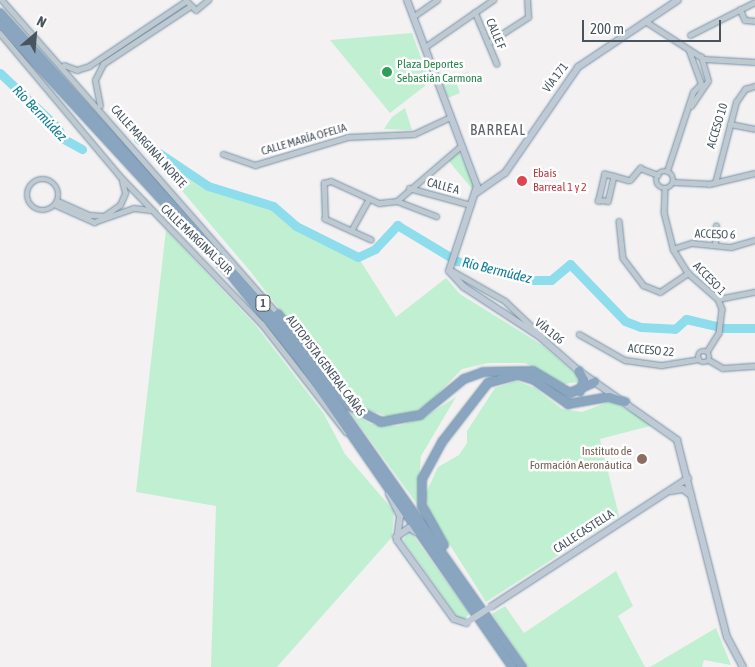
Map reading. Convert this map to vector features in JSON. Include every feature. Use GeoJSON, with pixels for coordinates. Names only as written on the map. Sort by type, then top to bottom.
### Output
{"type":"FeatureCollection","features":[{"type":"Feature","properties":{"kind":"highway","name":"AUTOPISTA GENERAL CAÑAS"},"geometry":{"type":"LineString","coordinates":[[0,12],[236,272],[333,393],[522,667]]}},
{"type":"Feature","properties":{"kind":"highway","name":"AUTOPISTA GENERAL CAÑAS"},"geometry":{"type":"LineString","coordinates":[[0,24],[235,280],[297,356],[512,667]]}},
{"type":"Feature","properties":{"kind":"highway"},"geometry":{"type":"LineString","coordinates":[[236,272],[276,312],[348,404],[377,421],[415,417],[464,379],[488,371],[528,370],[565,392],[578,392],[596,383]]}},
{"type":"Feature","properties":{"kind":"highway"},"geometry":{"type":"LineString","coordinates":[[578,392],[584,380],[579,371]]}},
{"type":"Feature","properties":{"kind":"highway"},"geometry":{"type":"LineString","coordinates":[[480,604],[422,506],[421,484],[430,462],[476,395],[499,376],[529,378],[568,404],[609,397],[626,402]]}},
{"type":"Feature","properties":{"kind":"highway"},"geometry":{"type":"LineString","coordinates":[[589,400],[596,383]]}},
{"type":"Feature","properties":{"kind":"main road"},"geometry":{"type":"LineString","coordinates":[[408,0],[476,193]]}},
{"type":"Feature","properties":{"kind":"main road","name":"VÍA 171"},"geometry":{"type":"LineString","coordinates":[[476,193],[504,174],[578,67],[678,0]]}},
{"type":"Feature","properties":{"kind":"main road","name":"VÍA 106"},"geometry":{"type":"LineString","coordinates":[[476,193],[451,255],[448,268],[464,287],[550,346],[579,371],[674,436],[688,478],[727,637],[743,667]]}},
{"type":"Feature","properties":{"kind":"main road"},"geometry":{"type":"LineString","coordinates":[[373,464],[398,511],[396,537]]}},
{"type":"Feature","properties":{"kind":"main road","name":"CALLE CASTELLA"},"geometry":{"type":"LineString","coordinates":[[396,537],[454,620],[466,623],[688,478]]}},
{"type":"Feature","properties":{"kind":"main road"},"geometry":{"type":"LineString","coordinates":[[661,496],[679,489],[692,496]]}},
{"type":"Feature","properties":{"kind":"main road"},"geometry":{"type":"LineString","coordinates":[[396,537],[411,528],[428,545]]}},
{"type":"Feature","properties":{"kind":"street","name":"CALLE MARGINAL NORTE"},"geometry":{"type":"LineString","coordinates":[[2,0],[103,112],[276,312]]}},
{"type":"Feature","properties":{"kind":"street"},"geometry":{"type":"LineString","coordinates":[[59,63],[76,70],[89,66],[186,0],[189,7]]}},
{"type":"Feature","properties":{"kind":"street"},"geometry":{"type":"LineString","coordinates":[[103,112],[94,86],[103,64],[189,7],[202,9],[208,0]]}},
{"type":"Feature","properties":{"kind":"street"},"geometry":{"type":"LineString","coordinates":[[414,16],[437,0]]}},
{"type":"Feature","properties":{"kind":"street"},"geometry":{"type":"LineString","coordinates":[[425,47],[493,0]]}},
{"type":"Feature","properties":{"kind":"street"},"geometry":{"type":"LineString","coordinates":[[488,42],[528,17],[527,0]]}},
{"type":"Feature","properties":{"kind":"street"},"geometry":{"type":"LineString","coordinates":[[690,35],[755,2]]}},
{"type":"Feature","properties":{"kind":"street"},"geometry":{"type":"LineString","coordinates":[[740,9],[745,20],[755,21]]}},
{"type":"Feature","properties":{"kind":"street","name":"CALLE F"},"geometry":{"type":"LineString","coordinates":[[475,12],[497,64]]}},
{"type":"Feature","properties":{"kind":"street"},"geometry":{"type":"LineString","coordinates":[[645,21],[701,57],[755,62]]}},
{"type":"Feature","properties":{"kind":"street","name":"CALLE MARGINAL SUR"},"geometry":{"type":"LineString","coordinates":[[0,34],[119,176],[150,210],[242,301],[373,464]]}},
{"type":"Feature","properties":{"kind":"street"},"geometry":{"type":"LineString","coordinates":[[614,176],[608,201],[597,200],[604,174],[614,176],[630,180],[640,168],[658,175],[667,171],[688,111],[701,84],[689,51]]}},
{"type":"Feature","properties":{"kind":"street"},"geometry":{"type":"LineString","coordinates":[[688,111],[708,81],[701,57]]}},
{"type":"Feature","properties":{"kind":"street","name":"ACCESO 10"},"geometry":{"type":"LineString","coordinates":[[715,183],[739,94],[755,86]]}},
{"type":"Feature","properties":{"kind":"street","name":"CALLE MARÍA OFELIA"},"geometry":{"type":"LineString","coordinates":[[223,154],[254,165],[348,136],[414,134],[449,118]]}},
{"type":"Feature","properties":{"kind":"street"},"geometry":{"type":"LineString","coordinates":[[730,124],[755,129]]}},
{"type":"Feature","properties":{"kind":"street"},"geometry":{"type":"LineString","coordinates":[[397,201],[409,188],[461,146]]}},
{"type":"Feature","properties":{"kind":"street"},"geometry":{"type":"LineString","coordinates":[[667,171],[674,182]]}},
{"type":"Feature","properties":{"kind":"street"},"geometry":{"type":"LineString","coordinates":[[658,175],[657,184],[665,189],[674,182],[715,183],[755,173]]}},
{"type":"Feature","properties":{"kind":"street"},"geometry":{"type":"LineString","coordinates":[[57,203],[59,191],[49,180],[30,185],[27,194],[33,208],[42,211],[57,203],[90,215],[104,216],[123,198],[119,176]]}},
{"type":"Feature","properties":{"kind":"street"},"geometry":{"type":"LineString","coordinates":[[371,240],[325,219],[324,182],[331,181],[368,200],[397,201],[436,216]]}},
{"type":"Feature","properties":{"kind":"street","name":"CALLE A"},"geometry":{"type":"LineString","coordinates":[[409,188],[471,205]]}},
{"type":"Feature","properties":{"kind":"street","name":"ACCESO 1"},"geometry":{"type":"LineString","coordinates":[[665,189],[664,212],[673,249],[688,273],[718,299],[723,320],[719,333],[706,352],[700,353],[699,359]]}},
{"type":"Feature","properties":{"kind":"street"},"geometry":{"type":"LineString","coordinates":[[351,231],[368,200]]}},
{"type":"Feature","properties":{"kind":"street"},"geometry":{"type":"LineString","coordinates":[[57,203],[94,222],[134,208],[150,210]]}},
{"type":"Feature","properties":{"kind":"street"},"geometry":{"type":"LineString","coordinates":[[618,220],[623,258],[643,285],[660,292],[688,273]]}},
{"type":"Feature","properties":{"kind":"street"},"geometry":{"type":"LineString","coordinates":[[715,244],[716,226]]}},
{"type":"Feature","properties":{"kind":"street","name":"ACCESO 6"},"geometry":{"type":"LineString","coordinates":[[673,249],[692,243],[731,247],[755,240]]}},
{"type":"Feature","properties":{"kind":"street"},"geometry":{"type":"LineString","coordinates":[[718,299],[755,292]]}},
{"type":"Feature","properties":{"kind":"street","name":"ACCESO 22"},"geometry":{"type":"LineString","coordinates":[[579,334],[625,360],[662,365],[699,359],[709,360],[723,368],[755,366]]}},
{"type":"Feature","properties":{"kind":"street"},"geometry":{"type":"LineString","coordinates":[[706,352],[709,360]]}},
{"type":"Feature","properties":{"kind":"green space"},"geometry":{"type":"Polygon","coordinates":[[[412,33],[430,82],[390,113],[330,40],[412,33]]]}},
{"type":"Feature","properties":{"kind":"green space"},"geometry":{"type":"Polygon","coordinates":[[[470,71],[455,79],[460,93],[448,98],[441,82],[470,71]]]}},
{"type":"Feature","properties":{"kind":"green space"},"geometry":{"type":"Polygon","coordinates":[[[405,108],[412,130],[384,129],[392,117],[405,108]]]}},
{"type":"Feature","properties":{"kind":"green space"},"geometry":{"type":"Polygon","coordinates":[[[138,139],[208,186],[273,206],[296,226],[358,257],[396,317],[446,278],[460,294],[542,345],[576,374],[578,382],[564,384],[525,363],[488,363],[462,369],[431,401],[413,413],[387,416],[362,408],[345,394],[250,271],[138,139]]]}},
{"type":"Feature","properties":{"kind":"green space"},"geometry":{"type":"Polygon","coordinates":[[[458,150],[475,186],[473,190],[447,159],[458,150]]]}},
{"type":"Feature","properties":{"kind":"green space"},"geometry":{"type":"Polygon","coordinates":[[[166,230],[257,327],[324,414],[345,454],[394,511],[392,537],[277,667],[211,667],[216,506],[136,492],[166,230]]]}},
{"type":"Feature","properties":{"kind":"green space"},"geometry":{"type":"Polygon","coordinates":[[[517,381],[535,388],[562,409],[582,412],[611,401],[654,425],[600,439],[619,516],[486,602],[429,512],[426,493],[438,467],[459,455],[467,443],[467,431],[495,388],[517,381]]]}},
{"type":"Feature","properties":{"kind":"green space"},"geometry":{"type":"Polygon","coordinates":[[[456,397],[421,456],[417,504],[349,411],[371,424],[398,426],[421,419],[456,397]]]}},
{"type":"Feature","properties":{"kind":"green space"},"geometry":{"type":"Polygon","coordinates":[[[410,531],[469,613],[466,618],[459,619],[403,540],[410,531]]]}},
{"type":"Feature","properties":{"kind":"green space"},"geometry":{"type":"Polygon","coordinates":[[[616,571],[633,606],[618,616],[645,667],[528,667],[492,614],[505,606],[524,633],[616,571]]]}},
{"type":"Feature","properties":{"kind":"green space"},"geometry":{"type":"Polygon","coordinates":[[[716,628],[731,665],[704,660],[702,667],[650,667],[716,628]]]}},
{"type":"Feature","properties":{"kind":"waterway","name":"Río Bermúdez"},"geometry":{"type":"LineString","coordinates":[[0,73],[58,128],[62,138],[82,149]]}},
{"type":"Feature","properties":{"kind":"waterway","name":"Río Bermúdez"},"geometry":{"type":"LineString","coordinates":[[138,139],[208,186],[273,206],[296,226],[358,257],[375,249],[397,225],[457,261],[534,280],[551,280],[570,264],[625,321],[641,327],[675,329],[686,319],[724,328],[755,328]]}},
{"type":"Feature","properties":{"kind":"place","name":"Plaza Deportes Sebastián Carmona"},"geometry":{"type":"Point","coordinates":[387,72]}},
{"type":"Feature","properties":{"kind":"place","name":"Ebais Barreal 1 y 2"},"geometry":{"type":"Point","coordinates":[522,181]}},
{"type":"Feature","properties":{"kind":"place","name":"Instituto de Formación Aeronáutica"},"geometry":{"type":"Point","coordinates":[642,459]}},
{"type":"Feature","properties":{"kind":"district","name":"BARREAL"},"geometry":{"type":"Point","coordinates":[498,130]}}]}
